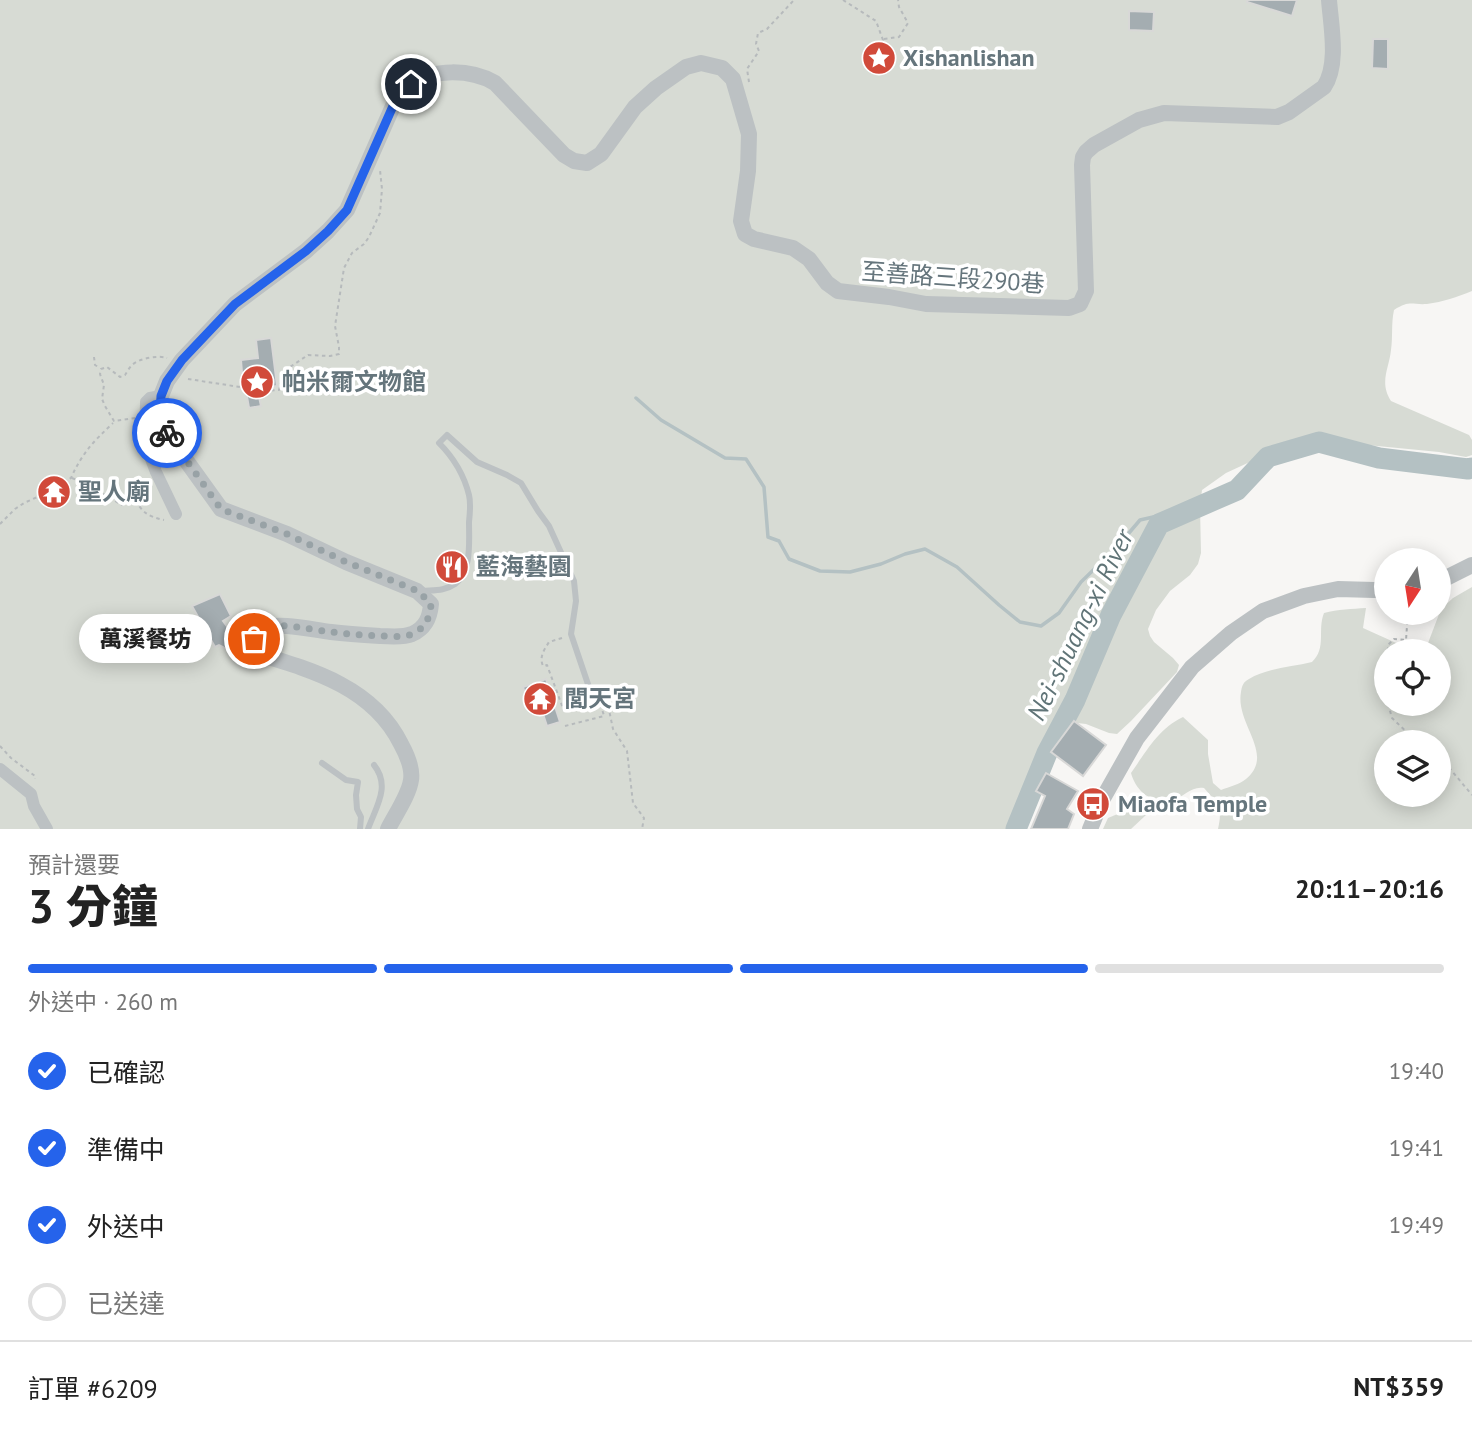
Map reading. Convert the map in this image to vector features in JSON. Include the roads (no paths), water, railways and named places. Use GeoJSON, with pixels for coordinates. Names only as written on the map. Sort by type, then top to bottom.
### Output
{"type":"FeatureCollection","features":[{"type":"Feature","properties":{"kind":"street","name":"至善路三段290巷"},"geometry":{"type":"LineString","coordinates":[[161,396],[167,381],[182,360],[235,304],[306,251],[347,210],[397,97],[411,84],[425,77],[470,72],[486,78],[495,83],[564,155],[574,161],[587,163],[601,153],[635,107],[656,88],[686,67],[702,63],[722,68],[733,79],[749,135],[748,172],[741,221],[745,234],[754,239],[793,248],[809,259],[827,283],[838,291],[926,304],[1069,309],[1080,304],[1086,291],[1082,165],[1086,152],[1139,120],[1164,113],[1277,117],[1289,112],[1327,82],[1333,55],[1329,0]]}},
{"type":"Feature","properties":{"kind":"street"},"geometry":{"type":"LineString","coordinates":[[176,514],[145,443],[144,417],[146,401],[149,398],[161,396],[160,416],[164,428],[221,509],[287,534],[346,562],[418,591],[431,604],[430,618],[423,627],[412,634],[399,637],[267,626],[260,628],[254,639],[255,653],[335,680],[385,717],[400,741],[411,769],[411,781],[388,829]]}},
{"type":"Feature","properties":{"kind":"street"},"geometry":{"type":"LineString","coordinates":[[1451,576],[1472,565]]}},
{"type":"Feature","properties":{"kind":"street"},"geometry":{"type":"LineString","coordinates":[[1090,829],[1102,800],[1137,738],[1192,667],[1231,634],[1263,611],[1304,596],[1338,589],[1374,590]]}},
{"type":"Feature","properties":{"kind":"street"},"geometry":{"type":"LineString","coordinates":[[0,769],[31,794],[34,806],[47,829]]}},
{"type":"Feature","properties":{"kind":"lane"},"geometry":{"type":"LineString","coordinates":[[418,591],[446,589],[456,583],[463,576],[469,554],[470,498],[459,470],[439,443],[447,435],[477,462],[521,483],[550,526],[574,581],[576,601],[571,634],[593,699]]}},
{"type":"Feature","properties":{"kind":"lane"},"geometry":{"type":"LineString","coordinates":[[322,763],[346,780],[358,782],[356,795],[357,809],[361,817],[360,829]]}},
{"type":"Feature","properties":{"kind":"lane"},"geometry":{"type":"LineString","coordinates":[[368,829],[382,798],[382,778],[374,765]]}},
{"type":"Feature","properties":{"kind":"waterway"},"geometry":{"type":"LineString","coordinates":[[636,398],[661,420],[725,458],[746,459],[764,487],[768,537],[779,541],[789,559],[820,571],[850,572],[925,549],[957,567],[1020,622],[1041,626],[1059,613],[1081,582],[1140,520],[1201,506]]}},
{"type":"Feature","properties":{"kind":"waterway","name":"Nei-shuang-xi River"},"geometry":{"type":"LineString","coordinates":[[1016,829],[1047,753],[1075,700],[1111,615],[1159,524],[1237,490],[1268,457],[1319,442],[1379,458],[1472,468]]}},
{"type":"Feature","properties":{"kind":"place","name":"Xishanlishan"},"geometry":{"type":"Point","coordinates":[879,58]}},
{"type":"Feature","properties":{"kind":"place","name":"帕米爾文物館"},"geometry":{"type":"Point","coordinates":[257,382]}},
{"type":"Feature","properties":{"kind":"place","name":"聖人廟"},"geometry":{"type":"Point","coordinates":[54,492]}},
{"type":"Feature","properties":{"kind":"place","name":"藍海藝園"},"geometry":{"type":"Point","coordinates":[452,567]}},
{"type":"Feature","properties":{"kind":"place","name":"萬溪餐坊"},"geometry":{"type":"Point","coordinates":[254,639]}},
{"type":"Feature","properties":{"kind":"place","name":"閭天宮"},"geometry":{"type":"Point","coordinates":[540,699]}},
{"type":"Feature","properties":{"kind":"place","name":"Miaofa Temple"},"geometry":{"type":"Point","coordinates":[1093,804]}}]}
